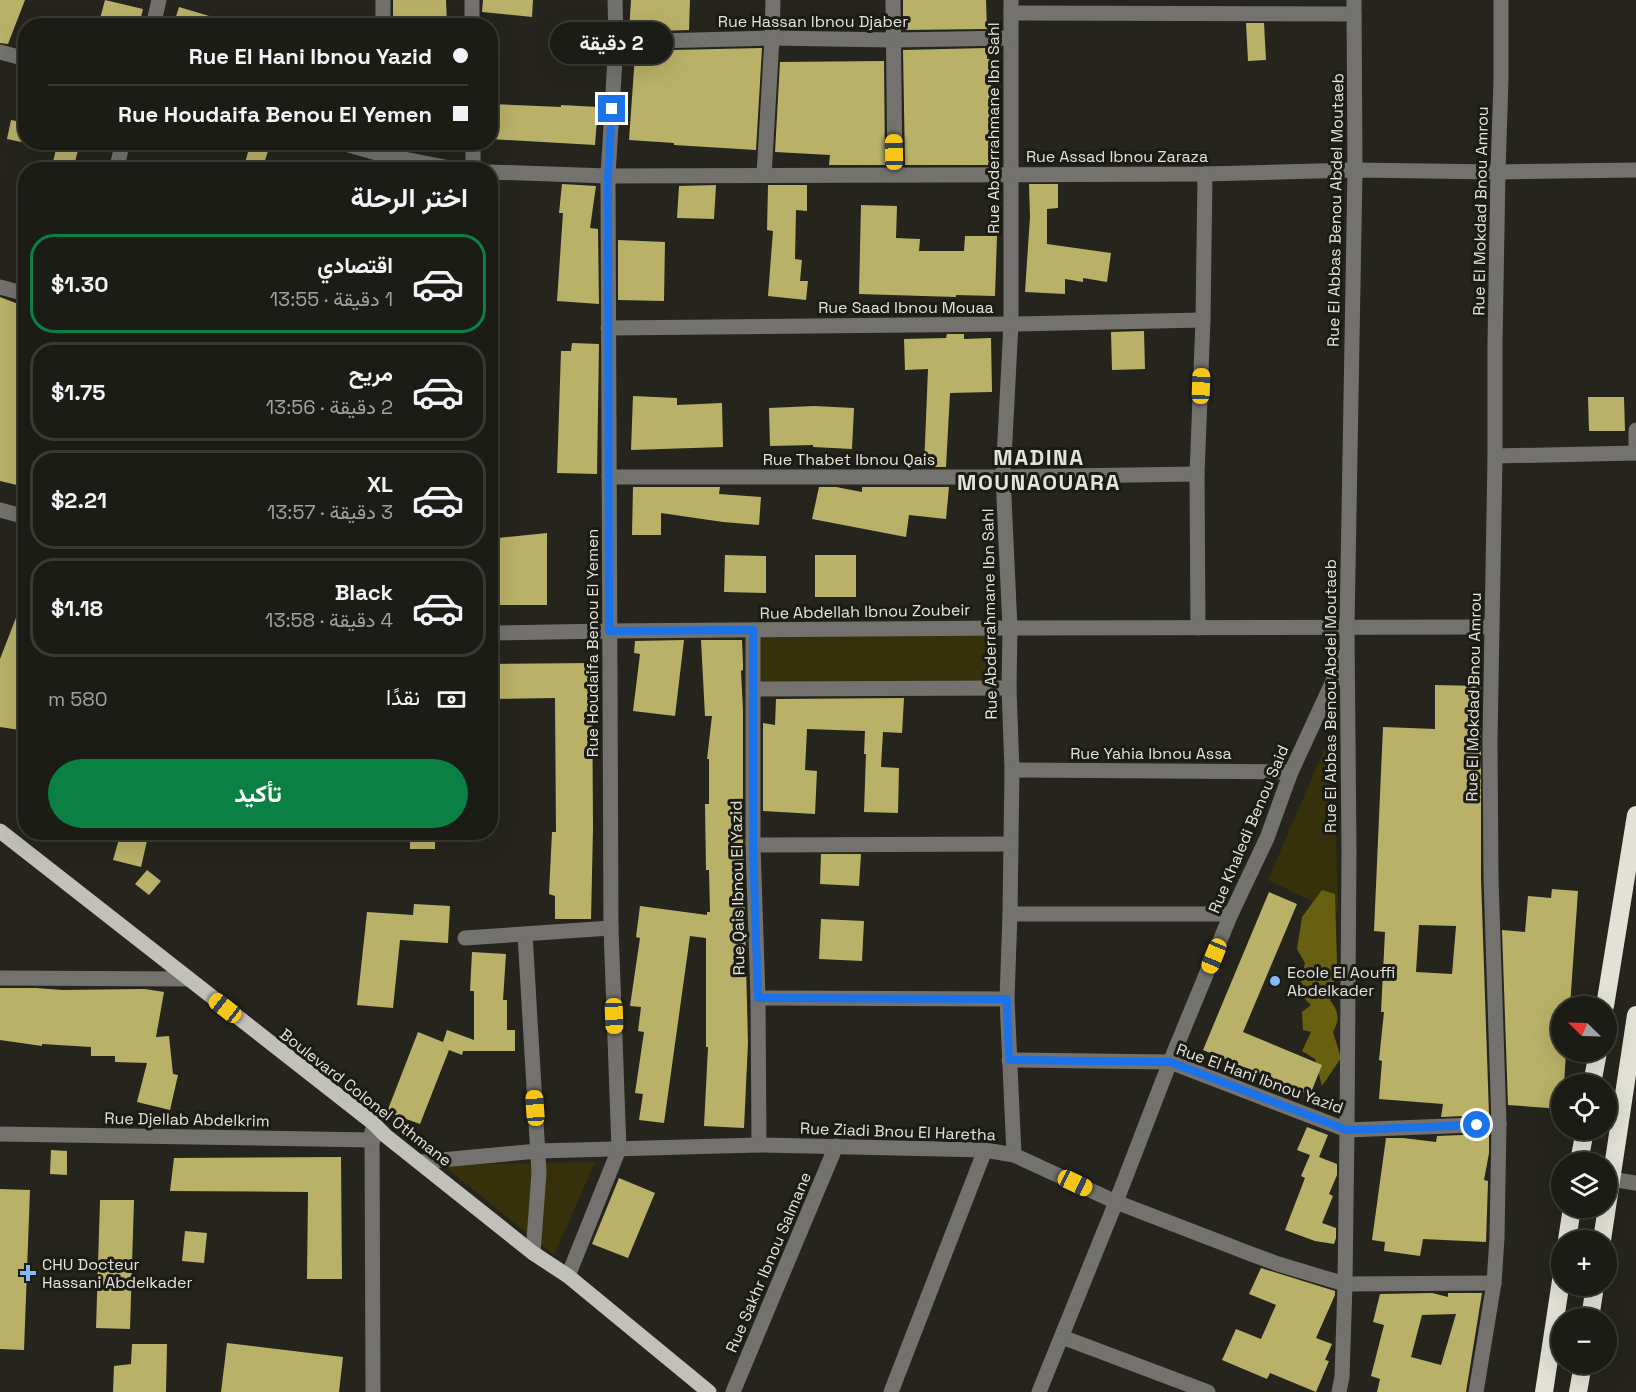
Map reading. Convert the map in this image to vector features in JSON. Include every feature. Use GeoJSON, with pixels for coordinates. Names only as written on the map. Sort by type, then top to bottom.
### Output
{"type":"FeatureCollection","features":[{"type":"Feature","properties":{"kind":"highway"},"geometry":{"type":"LineString","coordinates":[[1607,996],[1636,815]]}},
{"type":"Feature","properties":{"kind":"highway"},"geometry":{"type":"LineString","coordinates":[[1615,1152],[1636,1015]]}},
{"type":"Feature","properties":{"kind":"highway"},"geometry":{"type":"LineString","coordinates":[[1544,1392],[1559,1296]]}},
{"type":"Feature","properties":{"kind":"highway"},"geometry":{"type":"LineString","coordinates":[[1578,1392],[1581,1374]]}},
{"type":"Feature","properties":{"kind":"main road","name":"Boulevard Colonel Othmane"},"geometry":{"type":"LineString","coordinates":[[0,831],[372,1122],[533,1253],[568,1276],[709,1392]]}},
{"type":"Feature","properties":{"kind":"street"},"geometry":{"type":"LineString","coordinates":[[155,18],[159,0]]}},
{"type":"Feature","properties":{"kind":"street"},"geometry":{"type":"LineString","coordinates":[[383,0],[383,18]]}},
{"type":"Feature","properties":{"kind":"street"},"geometry":{"type":"LineString","coordinates":[[472,0],[472,18]]}},
{"type":"Feature","properties":{"kind":"street","name":"Rue Houdaifa Benou El Yemen"},"geometry":{"type":"LineString","coordinates":[[568,1276],[619,1149],[610,928],[608,176],[616,42],[615,0]]}},
{"type":"Feature","properties":{"kind":"street"},"geometry":{"type":"LineString","coordinates":[[764,175],[773,0]]}},
{"type":"Feature","properties":{"kind":"street"},"geometry":{"type":"LineString","coordinates":[[893,0],[895,175]]}},
{"type":"Feature","properties":{"kind":"street","name":"Rue El Mokdad Bnou Amrou"},"geometry":{"type":"LineString","coordinates":[[1476,1392],[1494,1283],[1497,1238],[1499,1124],[1491,878],[1490,741],[1501,0]]}},
{"type":"Feature","properties":{"kind":"street"},"geometry":{"type":"LineString","coordinates":[[1011,6],[1354,7]]}},
{"type":"Feature","properties":{"kind":"street","name":"Rue Abderrahmane Ibn Sahl"},"geometry":{"type":"LineString","coordinates":[[1011,6],[1011,324],[1004,477],[1010,628],[1011,770],[1007,999],[1014,1155]]}},
{"type":"Feature","properties":{"kind":"street","name":"Rue El Abbas Benou Abdel Moutaeb"},"geometry":{"type":"LineString","coordinates":[[1338,1392],[1342,1377],[1347,1130],[1349,851],[1347,627],[1355,170],[1354,7]]}},
{"type":"Feature","properties":{"kind":"street","name":"Rue Hassan Ibnou Djaber"},"geometry":{"type":"LineString","coordinates":[[616,42],[772,38],[893,40],[1010,38]]}},
{"type":"Feature","properties":{"kind":"street"},"geometry":{"type":"LineString","coordinates":[[0,52],[18,57]]}},
{"type":"Feature","properties":{"kind":"street"},"geometry":{"type":"LineString","coordinates":[[388,150],[431,162]]}},
{"type":"Feature","properties":{"kind":"street","name":"Rue Assad Ibnou Zaraza"},"geometry":{"type":"LineString","coordinates":[[498,172],[608,176],[1636,170]]}},
{"type":"Feature","properties":{"kind":"street"},"geometry":{"type":"LineString","coordinates":[[1198,628],[1197,474],[1203,320],[1205,174]]}},
{"type":"Feature","properties":{"kind":"street"},"geometry":{"type":"LineString","coordinates":[[0,287],[18,292]]}},
{"type":"Feature","properties":{"kind":"street","name":"Rue Saad Ibnou Mouaa"},"geometry":{"type":"LineString","coordinates":[[608,328],[1203,320]]}},
{"type":"Feature","properties":{"kind":"street"},"geometry":{"type":"LineString","coordinates":[[1496,456],[1636,453],[1636,430]]}},
{"type":"Feature","properties":{"kind":"street","name":"Rue Thabet Ibnou Qais"},"geometry":{"type":"LineString","coordinates":[[609,477],[1004,477],[1197,474]]}},
{"type":"Feature","properties":{"kind":"street"},"geometry":{"type":"LineString","coordinates":[[0,510],[18,515]]}},
{"type":"Feature","properties":{"kind":"street","name":"Rue Abdellah Ibnou Zoubeir"},"geometry":{"type":"LineString","coordinates":[[498,633],[1010,628],[1491,627]]}},
{"type":"Feature","properties":{"kind":"street","name":"Rue Qais Ibnou El Yazid"},"geometry":{"type":"LineString","coordinates":[[753,630],[753,845],[758,998],[759,1145]]}},
{"type":"Feature","properties":{"kind":"street","name":"Rue Khaledi Benou Said"},"geometry":{"type":"LineString","coordinates":[[1039,1392],[1231,914],[1267,838],[1291,772],[1347,650]]}},
{"type":"Feature","properties":{"kind":"street"},"geometry":{"type":"LineString","coordinates":[[753,689],[1009,688]]}},
{"type":"Feature","properties":{"kind":"street","name":"Rue Yahia Ibnou Assa"},"geometry":{"type":"LineString","coordinates":[[1011,770],[1291,772]]}},
{"type":"Feature","properties":{"kind":"street"},"geometry":{"type":"LineString","coordinates":[[753,845],[1011,844]]}},
{"type":"Feature","properties":{"kind":"street"},"geometry":{"type":"LineString","coordinates":[[1010,914],[1231,914]]}},
{"type":"Feature","properties":{"kind":"street"},"geometry":{"type":"LineString","coordinates":[[465,938],[610,928]]}},
{"type":"Feature","properties":{"kind":"street"},"geometry":{"type":"LineString","coordinates":[[525,934],[539,1173],[533,1253]]}},
{"type":"Feature","properties":{"kind":"street"},"geometry":{"type":"LineString","coordinates":[[0,978],[188,979]]}},
{"type":"Feature","properties":{"kind":"street"},"geometry":{"type":"LineString","coordinates":[[758,998],[1007,999]]}},
{"type":"Feature","properties":{"kind":"street","name":"Rue El Hani Ibnou Yazid"},"geometry":{"type":"LineString","coordinates":[[1009,1060],[1170,1062],[1347,1130],[1499,1124]]}},
{"type":"Feature","properties":{"kind":"street"},"geometry":{"type":"LineString","coordinates":[[372,1122],[373,1392]]}},
{"type":"Feature","properties":{"kind":"street","name":"Rue Djellab Abdelkrim"},"geometry":{"type":"LineString","coordinates":[[0,1134],[373,1140]]}},
{"type":"Feature","properties":{"kind":"street","name":"Rue Ziadi Bnou El Haretha"},"geometry":{"type":"LineString","coordinates":[[420,1162],[538,1151],[759,1145],[985,1150],[1014,1155],[1116,1202],[1278,1264],[1345,1284],[1494,1283]]}},
{"type":"Feature","properties":{"kind":"street","name":"Rue Sakhr Ibnou Salmane"},"geometry":{"type":"LineString","coordinates":[[733,1392],[836,1146]]}},
{"type":"Feature","properties":{"kind":"street"},"geometry":{"type":"LineString","coordinates":[[891,1392],[985,1150]]}},
{"type":"Feature","properties":{"kind":"street"},"geometry":{"type":"LineString","coordinates":[[1617,1180],[1636,1183]]}},
{"type":"Feature","properties":{"kind":"street"},"geometry":{"type":"LineString","coordinates":[[1062,1337],[1204,1391]]}},
{"type":"Feature","properties":{"kind":"shaded area"},"geometry":{"type":"Polygon","coordinates":[[[997,634],[998,683],[757,684],[757,635],[997,634]]]}},
{"type":"Feature","properties":{"kind":"shaded area"},"geometry":{"type":"Polygon","coordinates":[[[1326,745],[1334,749],[1338,913],[1268,880],[1326,745]]]}},
{"type":"Feature","properties":{"kind":"shaded area"},"geometry":{"type":"Polygon","coordinates":[[[1322,890],[1335,894],[1337,963],[1333,973],[1335,988],[1330,1000],[1338,1016],[1333,1032],[1341,1058],[1322,1086],[1315,1059],[1302,1051],[1311,1032],[1303,1030],[1302,1012],[1311,1005],[1298,992],[1305,963],[1297,949],[1302,917],[1322,890]]]}},
{"type":"Feature","properties":{"kind":"shaded area"},"geometry":{"type":"Polygon","coordinates":[[[595,1162],[554,1255],[443,1165],[595,1162]]]}},
{"type":"Feature","properties":{"kind":"building"},"geometry":{"type":"Polygon","coordinates":[[[0,0],[25,0],[8,44],[0,43],[0,0]]]}},
{"type":"Feature","properties":{"kind":"building"},"geometry":{"type":"Polygon","coordinates":[[[105,0],[143,9],[141,18],[100,18],[105,0]]]}},
{"type":"Feature","properties":{"kind":"building"},"geometry":{"type":"Polygon","coordinates":[[[393,0],[446,0],[447,18],[393,18],[393,0]]]}},
{"type":"Feature","properties":{"kind":"building"},"geometry":{"type":"Polygon","coordinates":[[[483,0],[533,0],[532,17],[482,12],[483,0]]]}},
{"type":"Feature","properties":{"kind":"building"},"geometry":{"type":"Polygon","coordinates":[[[631,0],[690,0],[689,30],[629,32],[631,0]]]}},
{"type":"Feature","properties":{"kind":"building"},"geometry":{"type":"Polygon","coordinates":[[[903,0],[986,0],[987,29],[903,30],[903,0]]]}},
{"type":"Feature","properties":{"kind":"building"},"geometry":{"type":"Polygon","coordinates":[[[179,7],[216,18],[176,18],[179,7]]]}},
{"type":"Feature","properties":{"kind":"building"},"geometry":{"type":"Polygon","coordinates":[[[1246,23],[1264,23],[1266,60],[1248,61],[1246,23]]]}},
{"type":"Feature","properties":{"kind":"building"},"geometry":{"type":"Polygon","coordinates":[[[762,48],[756,150],[629,140],[635,55],[628,55],[628,51],[762,48]]]}},
{"type":"Feature","properties":{"kind":"building"},"geometry":{"type":"Polygon","coordinates":[[[987,48],[987,59],[991,59],[991,165],[905,165],[903,50],[987,48]]]}},
{"type":"Feature","properties":{"kind":"building"},"geometry":{"type":"Polygon","coordinates":[[[884,61],[885,165],[829,165],[830,155],[775,152],[780,62],[884,61]]]}},
{"type":"Feature","properties":{"kind":"building"},"geometry":{"type":"Polygon","coordinates":[[[498,104],[598,107],[595,145],[498,139],[498,104]]]}},
{"type":"Feature","properties":{"kind":"building"},"geometry":{"type":"Polygon","coordinates":[[[11,120],[18,121],[18,141],[7,139],[11,120]]]}},
{"type":"Feature","properties":{"kind":"building"},"geometry":{"type":"Polygon","coordinates":[[[56,150],[78,150],[75,162],[53,162],[56,150]]]}},
{"type":"Feature","properties":{"kind":"building"},"geometry":{"type":"Polygon","coordinates":[[[249,150],[268,151],[265,162],[245,162],[249,150]]]}},
{"type":"Feature","properties":{"kind":"building"},"geometry":{"type":"Polygon","coordinates":[[[562,184],[596,186],[590,228],[598,229],[599,304],[557,301],[563,213],[559,213],[562,184]]]}},
{"type":"Feature","properties":{"kind":"building"},"geometry":{"type":"Polygon","coordinates":[[[1029,184],[1058,184],[1058,208],[1047,209],[1047,244],[1111,253],[1107,282],[1083,278],[1083,282],[1065,279],[1065,294],[1025,292],[1030,217],[1029,184]]]}},
{"type":"Feature","properties":{"kind":"building"},"geometry":{"type":"Polygon","coordinates":[[[716,185],[714,219],[677,218],[679,186],[716,185]]]}},
{"type":"Feature","properties":{"kind":"building"},"geometry":{"type":"Polygon","coordinates":[[[768,185],[807,185],[807,211],[796,210],[795,259],[802,260],[800,281],[808,281],[806,300],[768,296],[773,231],[767,230],[768,185]]]}},
{"type":"Feature","properties":{"kind":"building"},"geometry":{"type":"Polygon","coordinates":[[[861,205],[897,206],[896,238],[920,239],[919,251],[964,251],[965,236],[997,236],[995,296],[859,294],[861,205]]]}},
{"type":"Feature","properties":{"kind":"building"},"geometry":{"type":"Polygon","coordinates":[[[618,240],[665,242],[664,301],[618,300],[618,240]]]}},
{"type":"Feature","properties":{"kind":"building"},"geometry":{"type":"Polygon","coordinates":[[[0,297],[18,304],[18,482],[17,485],[0,481],[0,297]]]}},
{"type":"Feature","properties":{"kind":"building"},"geometry":{"type":"Polygon","coordinates":[[[1144,331],[1145,369],[1112,370],[1111,332],[1144,331]]]}},
{"type":"Feature","properties":{"kind":"building"},"geometry":{"type":"Polygon","coordinates":[[[947,334],[964,334],[964,339],[991,338],[992,392],[950,393],[946,467],[924,467],[928,369],[905,370],[904,339],[946,338],[947,334]]]}},
{"type":"Feature","properties":{"kind":"building"},"geometry":{"type":"Polygon","coordinates":[[[572,343],[599,344],[597,474],[557,473],[561,351],[571,351],[572,343]]]}},
{"type":"Feature","properties":{"kind":"building"},"geometry":{"type":"Polygon","coordinates":[[[633,396],[677,398],[677,405],[722,403],[723,447],[631,450],[633,396]]]}},
{"type":"Feature","properties":{"kind":"building"},"geometry":{"type":"Polygon","coordinates":[[[1588,397],[1624,397],[1625,431],[1589,431],[1588,397]]]}},
{"type":"Feature","properties":{"kind":"building"},"geometry":{"type":"Polygon","coordinates":[[[814,406],[854,408],[852,449],[813,447],[813,445],[770,446],[769,408],[814,406]]]}},
{"type":"Feature","properties":{"kind":"building"},"geometry":{"type":"Polygon","coordinates":[[[633,487],[720,487],[719,494],[761,497],[759,525],[661,513],[661,535],[632,535],[633,487]]]}},
{"type":"Feature","properties":{"kind":"building"},"geometry":{"type":"Polygon","coordinates":[[[819,487],[836,487],[862,492],[862,487],[949,487],[946,519],[909,515],[906,537],[812,519],[819,487]]]}},
{"type":"Feature","properties":{"kind":"building"},"geometry":{"type":"Polygon","coordinates":[[[547,533],[547,605],[498,605],[498,538],[547,533]]]}},
{"type":"Feature","properties":{"kind":"building"},"geometry":{"type":"Polygon","coordinates":[[[725,555],[766,556],[766,593],[724,592],[725,555]]]}},
{"type":"Feature","properties":{"kind":"building"},"geometry":{"type":"Polygon","coordinates":[[[815,555],[856,555],[856,597],[815,597],[815,555]]]}},
{"type":"Feature","properties":{"kind":"building"},"geometry":{"type":"Polygon","coordinates":[[[18,612],[18,730],[0,727],[0,659],[18,612]]]}},
{"type":"Feature","properties":{"kind":"building"},"geometry":{"type":"Polygon","coordinates":[[[684,640],[675,716],[633,711],[640,654],[634,653],[635,641],[684,640]]]}},
{"type":"Feature","properties":{"kind":"building"},"geometry":{"type":"Polygon","coordinates":[[[701,640],[742,640],[743,845],[748,1043],[744,1128],[704,1126],[708,1047],[706,1047],[706,938],[690,936],[664,1123],[639,1120],[643,1094],[635,1093],[644,1032],[638,1031],[641,1007],[630,1006],[640,938],[636,937],[640,906],[707,915],[707,912],[710,912],[709,870],[706,870],[705,804],[709,804],[709,759],[707,759],[712,716],[705,716],[701,640]]]}},
{"type":"Feature","properties":{"kind":"building"},"geometry":{"type":"Polygon","coordinates":[[[592,663],[591,919],[555,919],[555,896],[549,894],[552,832],[556,832],[555,698],[498,699],[498,664],[592,663]]]}},
{"type":"Feature","properties":{"kind":"building"},"geometry":{"type":"Polygon","coordinates":[[[1435,685],[1481,686],[1481,878],[1489,1115],[1441,1117],[1443,1104],[1379,1099],[1382,1061],[1379,1060],[1384,1012],[1381,1012],[1385,932],[1374,931],[1383,727],[1435,729],[1435,685]],[[1419,925],[1416,972],[1452,974],[1456,926],[1419,925]]]}},
{"type":"Feature","properties":{"kind":"building"},"geometry":{"type":"Polygon","coordinates":[[[904,698],[902,733],[883,732],[881,767],[899,768],[898,813],[864,812],[865,731],[807,729],[805,770],[817,771],[815,814],[763,811],[763,723],[775,725],[776,699],[904,698]]]}},
{"type":"Feature","properties":{"kind":"building"},"geometry":{"type":"Polygon","coordinates":[[[119,840],[147,840],[141,867],[113,860],[119,840]]]}},
{"type":"Feature","properties":{"kind":"building"},"geometry":{"type":"Polygon","coordinates":[[[410,840],[435,840],[435,849],[410,849],[410,840]]]}},
{"type":"Feature","properties":{"kind":"building"},"geometry":{"type":"Polygon","coordinates":[[[821,854],[861,854],[859,886],[820,884],[821,854]]]}},
{"type":"Feature","properties":{"kind":"building"},"geometry":{"type":"Polygon","coordinates":[[[147,870],[161,881],[149,895],[135,884],[147,870]]]}},
{"type":"Feature","properties":{"kind":"building"},"geometry":{"type":"Polygon","coordinates":[[[1552,889],[1578,891],[1571,996],[1551,996],[1551,1062],[1565,1062],[1565,1074],[1551,1074],[1551,1108],[1508,1105],[1502,930],[1525,932],[1528,896],[1551,898],[1552,889]]]}},
{"type":"Feature","properties":{"kind":"building"},"geometry":{"type":"Polygon","coordinates":[[[1269,892],[1297,904],[1243,1032],[1322,1065],[1310,1095],[1203,1050],[1269,892]]]}},
{"type":"Feature","properties":{"kind":"building"},"geometry":{"type":"Polygon","coordinates":[[[414,904],[450,906],[448,943],[400,940],[393,1008],[357,1005],[367,912],[413,915],[414,904]]]}},
{"type":"Feature","properties":{"kind":"building"},"geometry":{"type":"Polygon","coordinates":[[[821,919],[864,921],[862,961],[819,959],[821,919]]]}},
{"type":"Feature","properties":{"kind":"building"},"geometry":{"type":"Polygon","coordinates":[[[472,952],[506,954],[503,1000],[507,1000],[507,1030],[515,1030],[515,1051],[463,1051],[462,1055],[449,1050],[420,1124],[387,1112],[418,1032],[443,1042],[447,1030],[474,1040],[474,991],[470,991],[472,952]]]}},
{"type":"Feature","properties":{"kind":"building"},"geometry":{"type":"Polygon","coordinates":[[[0,988],[145,989],[164,992],[156,1037],[169,1036],[173,1074],[178,1075],[170,1110],[137,1102],[147,1063],[115,1062],[115,1056],[91,1056],[91,1047],[42,1044],[42,1046],[0,1040],[0,988]]]}},
{"type":"Feature","properties":{"kind":"building"},"geometry":{"type":"Polygon","coordinates":[[[1307,1127],[1328,1135],[1319,1157],[1337,1164],[1337,1175],[1329,1194],[1333,1196],[1322,1223],[1336,1228],[1334,1244],[1315,1241],[1285,1230],[1305,1178],[1301,1176],[1310,1155],[1297,1150],[1307,1127]]]}},
{"type":"Feature","properties":{"kind":"building"},"geometry":{"type":"Polygon","coordinates":[[[1489,1134],[1489,1153],[1484,1180],[1488,1181],[1486,1242],[1423,1239],[1420,1256],[1384,1251],[1385,1242],[1372,1240],[1386,1138],[1436,1142],[1437,1136],[1489,1134]]]}},
{"type":"Feature","properties":{"kind":"building"},"geometry":{"type":"Polygon","coordinates":[[[51,1150],[67,1151],[67,1175],[50,1174],[51,1150]]]}},
{"type":"Feature","properties":{"kind":"building"},"geometry":{"type":"Polygon","coordinates":[[[341,1157],[342,1279],[307,1279],[308,1192],[170,1191],[174,1158],[341,1157]]]}},
{"type":"Feature","properties":{"kind":"building"},"geometry":{"type":"Polygon","coordinates":[[[619,1178],[655,1193],[628,1258],[592,1244],[619,1178]]]}},
{"type":"Feature","properties":{"kind":"building"},"geometry":{"type":"Polygon","coordinates":[[[0,1189],[30,1190],[24,1350],[0,1349],[0,1189]]]}},
{"type":"Feature","properties":{"kind":"building"},"geometry":{"type":"Polygon","coordinates":[[[100,1200],[134,1200],[130,1329],[96,1328],[100,1200]]]}},
{"type":"Feature","properties":{"kind":"building"},"geometry":{"type":"Polygon","coordinates":[[[185,1231],[207,1233],[204,1263],[182,1261],[185,1231]]]}},
{"type":"Feature","properties":{"kind":"building"},"geometry":{"type":"Polygon","coordinates":[[[1261,1268],[1335,1291],[1316,1338],[1332,1344],[1325,1360],[1329,1361],[1316,1392],[1270,1373],[1267,1379],[1222,1360],[1236,1329],[1261,1339],[1276,1305],[1249,1294],[1261,1268]]]}},
{"type":"Feature","properties":{"kind":"building"},"geometry":{"type":"Polygon","coordinates":[[[1432,1293],[1448,1297],[1448,1293],[1482,1293],[1466,1392],[1377,1392],[1380,1379],[1371,1376],[1384,1325],[1373,1322],[1380,1294],[1432,1293]],[[1456,1314],[1422,1315],[1411,1357],[1441,1365],[1456,1314]]]}},
{"type":"Feature","properties":{"kind":"building"},"geometry":{"type":"Polygon","coordinates":[[[227,1343],[343,1357],[339,1392],[221,1392],[227,1343]]]}},
{"type":"Feature","properties":{"kind":"building"},"geometry":{"type":"Polygon","coordinates":[[[132,1344],[167,1344],[166,1392],[113,1392],[114,1366],[131,1364],[132,1344]]]}},
{"type":"Feature","properties":{"kind":"place","name":"Ecole El Aouffi Abdelkader"},"geometry":{"type":"Point","coordinates":[1275,981]}},
{"type":"Feature","properties":{"kind":"place","name":"CHU Docteur Hassani Abdelkader"},"geometry":{"type":"Point","coordinates":[28,1273]}},
{"type":"Feature","properties":{"kind":"district","name":"MADINA MOUNAOUARA"},"geometry":{"type":"Point","coordinates":[1039,470]}},
{"type":"Feature","properties":{"kind":"route"},"geometry":{"type":"LineString","coordinates":[[612,109],[608,176],[609,631],[753,630],[753,845],[758,998],[1007,999],[1009,1060],[1170,1062],[1347,1130],[1477,1125]]}}]}
